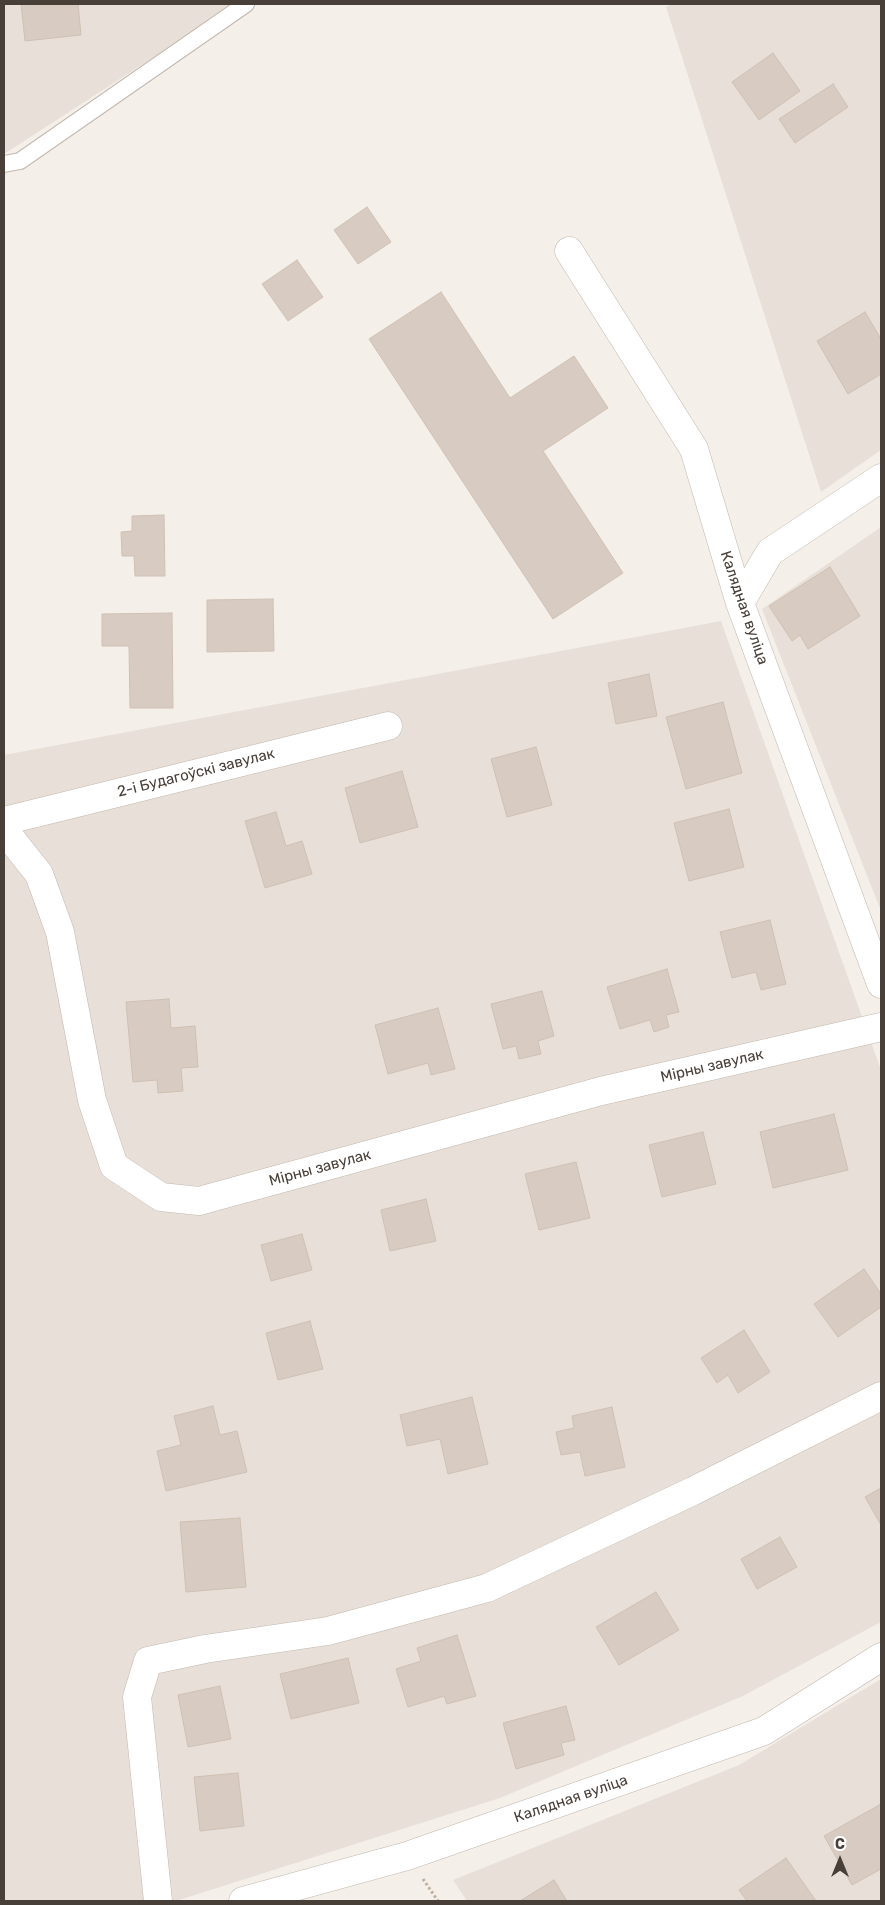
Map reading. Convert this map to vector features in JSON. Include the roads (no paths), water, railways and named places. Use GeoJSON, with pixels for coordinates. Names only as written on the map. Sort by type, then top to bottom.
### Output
{"type":"FeatureCollection","features":[{"type":"Feature","properties":{"kind":"street","name":"Калядная вуліца"},"geometry":{"type":"LineString","coordinates":[[569,251],[694,449],[740,603],[881,984]]}},
{"type":"Feature","properties":{"kind":"street"},"geometry":{"type":"LineString","coordinates":[[740,603],[770,552],[881,478]]}},
{"type":"Feature","properties":{"kind":"street","name":"2-і Будагоўскі завулак"},"geometry":{"type":"LineString","coordinates":[[4,821],[388,726]]}},
{"type":"Feature","properties":{"kind":"street","name":"Мірны завулак"},"geometry":{"type":"LineString","coordinates":[[4,830],[39,874],[60,932],[92,1100],[114,1166],[161,1197],[199,1201],[601,1091],[881,1027]]}},
{"type":"Feature","properties":{"kind":"street"},"geometry":{"type":"LineString","coordinates":[[158,1901],[137,1697],[148,1662],[205,1649],[328,1631],[487,1588],[693,1491],[881,1396]]}},
{"type":"Feature","properties":{"kind":"street","name":"Калядная вуліца"},"geometry":{"type":"LineString","coordinates":[[244,1901],[407,1856],[764,1731],[881,1657]]}},
{"type":"Feature","properties":{"kind":"lane"},"geometry":{"type":"LineString","coordinates":[[4,164],[20,161],[246,4]]}}]}
